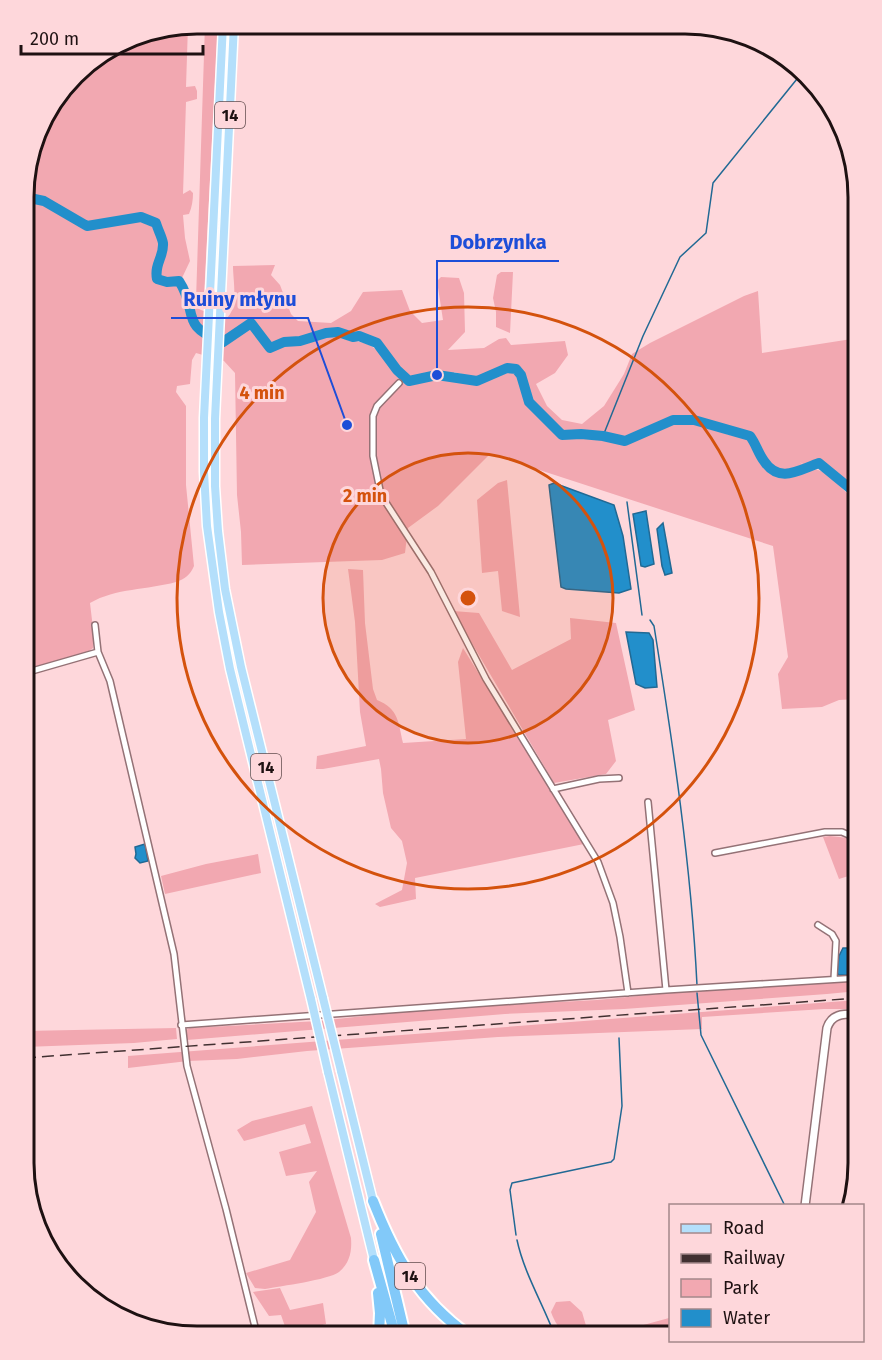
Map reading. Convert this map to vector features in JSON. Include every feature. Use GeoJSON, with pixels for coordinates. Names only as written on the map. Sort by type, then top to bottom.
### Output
{"type":"FeatureCollection","features":[{"type":"Feature","properties":{"kind":"highway"},"geometry":{"type":"LineString","coordinates":[[373,1202],[403,1326]]}},
{"type":"Feature","properties":{"kind":"highway","name":"14"},"geometry":{"type":"LineString","coordinates":[[373,1202],[389,1240],[414,1282],[444,1317],[456,1326]]}},
{"type":"Feature","properties":{"kind":"highway"},"geometry":{"type":"LineString","coordinates":[[374,1260],[379,1326]]}},
{"type":"Feature","properties":{"kind":"highway","name":"14"},"geometry":{"type":"LineString","coordinates":[[374,1260],[392,1326]]}},
{"type":"Feature","properties":{"kind":"main road","name":"14"},"geometry":{"type":"LineString","coordinates":[[223,34],[206,358],[204,482],[211,565],[230,669],[374,1260]]}},
{"type":"Feature","properties":{"kind":"main road","name":"14"},"geometry":{"type":"LineString","coordinates":[[234,34],[217,363],[215,486],[225,589],[241,667],[373,1202]]}},
{"type":"Feature","properties":{"kind":"street"},"geometry":{"type":"LineString","coordinates":[[399,383],[376,406],[373,416],[373,456],[381,495],[431,572],[486,679],[591,849],[608,885],[620,937],[628,993]]}},
{"type":"Feature","properties":{"kind":"street"},"geometry":{"type":"LineString","coordinates":[[95,625],[98,652],[110,681],[174,954],[187,1066],[255,1326]]}},
{"type":"Feature","properties":{"kind":"street"},"geometry":{"type":"LineString","coordinates":[[34,670],[98,652]]}},
{"type":"Feature","properties":{"kind":"street"},"geometry":{"type":"LineString","coordinates":[[553,789],[598,779],[619,778]]}},
{"type":"Feature","properties":{"kind":"street"},"geometry":{"type":"LineString","coordinates":[[648,802],[666,990]]}},
{"type":"Feature","properties":{"kind":"street"},"geometry":{"type":"LineString","coordinates":[[715,853],[825,832],[847,834]]}},
{"type":"Feature","properties":{"kind":"street"},"geometry":{"type":"LineString","coordinates":[[818,925],[832,934],[836,941],[834,980]]}},
{"type":"Feature","properties":{"kind":"street"},"geometry":{"type":"LineString","coordinates":[[181,1025],[847,979]]}},
{"type":"Feature","properties":{"kind":"street"},"geometry":{"type":"LineString","coordinates":[[805,1204],[827,1028],[832,1018],[847,1015]]}},
{"type":"Feature","properties":{"kind":"green space"},"geometry":{"type":"Polygon","coordinates":[[[205,34],[217,34],[204,297],[196,300],[205,34]]]}},
{"type":"Feature","properties":{"kind":"green space"},"geometry":{"type":"Polygon","coordinates":[[[227,34],[230,34],[216,309],[213,307],[227,34]]]}},
{"type":"Feature","properties":{"kind":"green space"},"geometry":{"type":"Polygon","coordinates":[[[188,35],[186,87],[195,86],[197,99],[186,102],[183,194],[190,190],[193,196],[189,214],[183,215],[190,261],[182,278],[193,299],[192,305],[201,310],[226,319],[230,314],[234,301],[233,266],[275,265],[271,275],[280,285],[291,314],[298,321],[331,323],[351,311],[363,292],[402,290],[410,311],[422,323],[443,320],[437,281],[441,277],[459,278],[464,293],[465,332],[448,350],[484,348],[499,339],[506,338],[511,345],[565,341],[568,355],[555,373],[536,384],[547,406],[562,420],[582,424],[604,406],[624,374],[632,354],[758,291],[762,353],[848,340],[848,487],[819,463],[807,467],[800,462],[804,466],[789,471],[772,468],[759,446],[745,431],[734,431],[711,421],[694,417],[673,418],[625,439],[583,431],[562,432],[534,405],[521,372],[516,367],[507,366],[477,378],[454,372],[454,376],[437,375],[409,381],[380,346],[372,340],[346,334],[313,337],[315,341],[335,337],[369,345],[382,355],[399,377],[411,385],[439,379],[478,383],[510,372],[517,375],[527,404],[558,435],[564,438],[597,437],[631,443],[672,424],[706,425],[729,435],[745,436],[764,465],[779,476],[809,469],[826,474],[848,494],[847,700],[839,700],[822,707],[782,709],[778,674],[788,657],[773,546],[490,454],[438,506],[408,528],[405,553],[382,560],[242,565],[237,495],[235,373],[224,361],[196,353],[192,360],[190,384],[177,386],[176,392],[186,406],[186,485],[194,566],[182,580],[121,592],[90,603],[94,637],[93,648],[88,652],[34,667],[34,197],[40,155],[56,116],[75,90],[90,75],[125,51],[155,40],[188,35]]]}},
{"type":"Feature","properties":{"kind":"green space"},"geometry":{"type":"Polygon","coordinates":[[[501,272],[513,272],[510,333],[496,327],[493,298],[497,275],[501,272]]]}},
{"type":"Feature","properties":{"kind":"green space"},"geometry":{"type":"Polygon","coordinates":[[[507,480],[520,617],[502,611],[498,571],[482,573],[477,500],[498,483],[507,480]]]}},
{"type":"Feature","properties":{"kind":"green space"},"geometry":{"type":"Polygon","coordinates":[[[348,569],[363,570],[365,623],[373,689],[377,700],[394,712],[403,743],[466,739],[458,662],[463,648],[584,844],[415,878],[416,899],[380,907],[375,904],[402,890],[407,863],[402,841],[391,828],[383,793],[379,759],[316,769],[317,756],[366,746],[360,712],[355,622],[348,569]]]}},
{"type":"Feature","properties":{"kind":"green space"},"geometry":{"type":"Polygon","coordinates":[[[453,611],[479,613],[512,670],[571,639],[570,618],[616,623],[635,710],[608,720],[616,761],[606,774],[554,783],[453,611]]]}},
{"type":"Feature","properties":{"kind":"green space"},"geometry":{"type":"Polygon","coordinates":[[[823,837],[847,838],[847,876],[839,879],[823,837]]]}},
{"type":"Feature","properties":{"kind":"green space"},"geometry":{"type":"Polygon","coordinates":[[[258,854],[261,873],[165,894],[161,876],[258,854]]]}},
{"type":"Feature","properties":{"kind":"green space"},"geometry":{"type":"Polygon","coordinates":[[[847,981],[847,992],[827,994],[624,1009],[505,1014],[187,1040],[187,1035],[185,1035],[186,1030],[190,1028],[319,1021],[427,1009],[597,1000],[699,990],[847,981]]]}},
{"type":"Feature","properties":{"kind":"green space"},"geometry":{"type":"Polygon","coordinates":[[[847,1001],[847,1009],[702,1017],[702,1029],[498,1037],[307,1051],[128,1068],[128,1056],[847,1001]]]}},
{"type":"Feature","properties":{"kind":"green space"},"geometry":{"type":"Polygon","coordinates":[[[176,1028],[177,1039],[34,1047],[34,1031],[176,1028]]]}},
{"type":"Feature","properties":{"kind":"green space"},"geometry":{"type":"Polygon","coordinates":[[[312,1106],[351,1238],[350,1256],[346,1265],[333,1275],[265,1289],[255,1288],[246,1273],[290,1260],[316,1212],[309,1182],[317,1171],[286,1176],[279,1152],[311,1143],[305,1124],[244,1141],[237,1130],[252,1121],[312,1106]]]}},
{"type":"Feature","properties":{"kind":"green space"},"geometry":{"type":"Polygon","coordinates":[[[280,1288],[290,1310],[323,1303],[326,1324],[285,1326],[281,1315],[269,1316],[253,1292],[280,1288]]]}},
{"type":"Feature","properties":{"kind":"green space"},"geometry":{"type":"Polygon","coordinates":[[[570,1301],[582,1312],[586,1326],[559,1326],[551,1312],[556,1302],[570,1301]]]}},
{"type":"Feature","properties":{"kind":"green space"},"geometry":{"type":"Polygon","coordinates":[[[669,1318],[669,1326],[640,1326],[669,1318]]]}},
{"type":"Feature","properties":{"kind":"water"},"geometry":{"type":"Polygon","coordinates":[[[554,483],[614,505],[623,536],[631,589],[619,593],[561,587],[549,485],[554,483]]]}},
{"type":"Feature","properties":{"kind":"water"},"geometry":{"type":"Polygon","coordinates":[[[646,511],[654,564],[645,567],[641,566],[633,514],[646,511]]]}},
{"type":"Feature","properties":{"kind":"water"},"geometry":{"type":"Polygon","coordinates":[[[663,523],[672,573],[665,575],[657,529],[663,523]]]}},
{"type":"Feature","properties":{"kind":"water"},"geometry":{"type":"Polygon","coordinates":[[[626,632],[649,633],[653,640],[657,687],[645,688],[636,684],[626,632]]]}},
{"type":"Feature","properties":{"kind":"water"},"geometry":{"type":"Polygon","coordinates":[[[145,844],[148,861],[140,863],[135,858],[135,847],[145,844]]]}},
{"type":"Feature","properties":{"kind":"water"},"geometry":{"type":"Polygon","coordinates":[[[843,948],[847,948],[847,975],[837,973],[839,956],[843,948]]]}},
{"type":"Feature","properties":{"kind":"waterway"},"geometry":{"type":"LineString","coordinates":[[603,436],[643,336],[680,257],[706,233],[713,183],[797,79]]}},
{"type":"Feature","properties":{"kind":"waterway"},"geometry":{"type":"LineString","coordinates":[[34,199],[44,201],[87,226],[141,217],[156,223],[163,243],[156,274],[157,279],[167,282],[179,281],[195,324],[209,336],[223,342],[251,323],[270,348],[284,342],[300,341],[326,333],[338,332],[353,337],[359,336],[377,343],[397,370],[409,381],[437,375],[477,381],[507,368],[516,369],[521,375],[529,402],[562,435],[603,436],[625,441],[673,420],[694,420],[750,436],[764,461],[776,472],[783,474],[797,472],[819,463],[848,487]]}},
{"type":"Feature","properties":{"kind":"waterway"},"geometry":{"type":"LineString","coordinates":[[627,502],[642,615]]}},
{"type":"Feature","properties":{"kind":"waterway"},"geometry":{"type":"LineString","coordinates":[[650,620],[654,626],[680,805],[697,985]]}},
{"type":"Feature","properties":{"kind":"waterway"},"geometry":{"type":"LineString","coordinates":[[697,993],[701,1035],[784,1204]]}},
{"type":"Feature","properties":{"kind":"waterway"},"geometry":{"type":"LineString","coordinates":[[516,1235],[510,1190],[512,1183],[611,1162],[614,1159],[622,1106],[619,1038]]}},
{"type":"Feature","properties":{"kind":"waterway"},"geometry":{"type":"LineString","coordinates":[[517,1240],[529,1276],[551,1326]]}},
{"type":"Feature","properties":{"kind":"railway"},"geometry":{"type":"LineString","coordinates":[[34,1057],[847,999]]}},
{"type":"Feature","properties":{"kind":"place","name":"Dobrzynka"},"geometry":{"type":"Point","coordinates":[437,375]}},
{"type":"Feature","properties":{"kind":"place","name":"Ruiny młynu"},"geometry":{"type":"Point","coordinates":[347,425]}}]}
